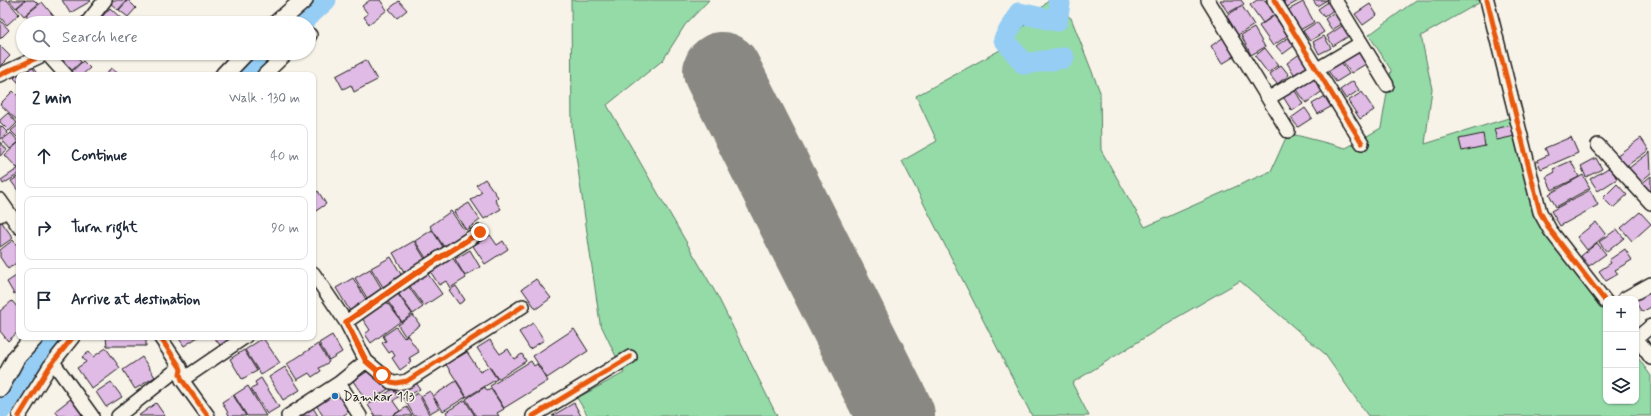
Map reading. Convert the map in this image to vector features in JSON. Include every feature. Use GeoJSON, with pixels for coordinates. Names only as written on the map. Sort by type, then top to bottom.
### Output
{"type":"FeatureCollection","features":[{"type":"Feature","properties":{"kind":"street"},"geometry":{"type":"LineString","coordinates":[[92,16],[105,0]]}},
{"type":"Feature","properties":{"kind":"street"},"geometry":{"type":"LineString","coordinates":[[285,16],[304,0]]}},
{"type":"Feature","properties":{"kind":"street"},"geometry":{"type":"LineString","coordinates":[[1208,0],[1288,131]]}},
{"type":"Feature","properties":{"kind":"street"},"geometry":{"type":"LineString","coordinates":[[1274,0],[1362,143]]}},
{"type":"Feature","properties":{"kind":"street"},"geometry":{"type":"LineString","coordinates":[[1335,0],[1387,85]]}},
{"type":"Feature","properties":{"kind":"street"},"geometry":{"type":"LineString","coordinates":[[1487,0],[1540,212],[1550,230],[1603,298]]}},
{"type":"Feature","properties":{"kind":"street"},"geometry":{"type":"LineString","coordinates":[[1268,98],[1317,70],[1361,42]]}},
{"type":"Feature","properties":{"kind":"street"},"geometry":{"type":"LineString","coordinates":[[0,75],[32,60]]}},
{"type":"Feature","properties":{"kind":"street"},"geometry":{"type":"LineString","coordinates":[[53,60],[63,72]]}},
{"type":"Feature","properties":{"kind":"street"},"geometry":{"type":"LineString","coordinates":[[227,72],[239,60]]}},
{"type":"Feature","properties":{"kind":"street"},"geometry":{"type":"LineString","coordinates":[[267,72],[280,60]]}},
{"type":"Feature","properties":{"kind":"street"},"geometry":{"type":"LineString","coordinates":[[1598,145],[1651,204]]}},
{"type":"Feature","properties":{"kind":"street"},"geometry":{"type":"LineString","coordinates":[[2,208],[16,224]]}},
{"type":"Feature","properties":{"kind":"street"},"geometry":{"type":"LineString","coordinates":[[346,322],[416,273],[480,232]]}},
{"type":"Feature","properties":{"kind":"street"},"geometry":{"type":"LineString","coordinates":[[316,277],[346,322],[366,361],[391,382],[396,383],[407,381],[523,306]]}},
{"type":"Feature","properties":{"kind":"street"},"geometry":{"type":"LineString","coordinates":[[1629,296],[1651,284]]}},
{"type":"Feature","properties":{"kind":"street"},"geometry":{"type":"LineString","coordinates":[[1639,335],[1651,326]]}},
{"type":"Feature","properties":{"kind":"street"},"geometry":{"type":"LineString","coordinates":[[0,388],[16,358],[32,340]]}},
{"type":"Feature","properties":{"kind":"street"},"geometry":{"type":"LineString","coordinates":[[19,416],[53,362],[71,340]]}},
{"type":"Feature","properties":{"kind":"street"},"geometry":{"type":"LineString","coordinates":[[162,340],[208,416]]}},
{"type":"Feature","properties":{"kind":"street"},"geometry":{"type":"LineString","coordinates":[[118,416],[181,373],[240,340]]}},
{"type":"Feature","properties":{"kind":"street"},"geometry":{"type":"LineString","coordinates":[[1639,340],[1651,358]]}},
{"type":"Feature","properties":{"kind":"street"},"geometry":{"type":"LineString","coordinates":[[533,416],[630,357]]}},
{"type":"Feature","properties":{"kind":"street"},"geometry":{"type":"LineString","coordinates":[[288,416],[339,383],[366,361]]}},
{"type":"Feature","properties":{"kind":"street"},"geometry":{"type":"LineString","coordinates":[[53,362],[92,416]]}},
{"type":"Feature","properties":{"kind":"street"},"geometry":{"type":"LineString","coordinates":[[339,383],[360,416]]}},
{"type":"Feature","properties":{"kind":"green space"},"geometry":{"type":"Polygon","coordinates":[[[571,0],[709,0],[685,25],[663,60],[607,105],[718,297],[777,416],[588,416],[577,398],[624,373],[600,323],[572,127],[571,0]]]}},
{"type":"Feature","properties":{"kind":"green space"},"geometry":{"type":"Polygon","coordinates":[[[1416,0],[1484,0],[1421,36],[1432,89],[1425,144],[1515,116],[1542,219],[1603,308],[1603,404],[1639,404],[1639,359],[1651,376],[1651,416],[1368,416],[1324,353],[1240,281],[1176,318],[1072,383],[1089,416],[1032,416],[902,161],[937,141],[916,96],[1002,49],[1048,1],[1071,18],[1100,92],[1101,150],[1145,227],[1271,171],[1288,133],[1346,148],[1381,128],[1391,70],[1369,35],[1416,0]]]}},
{"type":"Feature","properties":{"kind":"building"},"geometry":{"type":"Polygon","coordinates":[[[0,0],[7,0],[19,14],[7,25],[0,17],[0,0]]]}},
{"type":"Feature","properties":{"kind":"building"},"geometry":{"type":"Polygon","coordinates":[[[9,0],[25,0],[16,8],[9,0]]]}},
{"type":"Feature","properties":{"kind":"building"},"geometry":{"type":"Polygon","coordinates":[[[26,0],[34,0],[38,4],[24,16],[17,8],[26,0]]]}},
{"type":"Feature","properties":{"kind":"building"},"geometry":{"type":"Polygon","coordinates":[[[62,0],[90,0],[91,1],[70,13],[62,0]]]}},
{"type":"Feature","properties":{"kind":"building"},"geometry":{"type":"Polygon","coordinates":[[[111,0],[127,0],[118,10],[109,2],[111,0]]]}},
{"type":"Feature","properties":{"kind":"building"},"geometry":{"type":"Polygon","coordinates":[[[128,0],[136,8],[129,16],[119,10],[128,0]]]}},
{"type":"Feature","properties":{"kind":"building"},"geometry":{"type":"Polygon","coordinates":[[[370,0],[380,0],[387,10],[369,24],[364,17],[368,14],[362,6],[370,0]]]}},
{"type":"Feature","properties":{"kind":"building"},"geometry":{"type":"Polygon","coordinates":[[[1220,0],[1241,0],[1244,4],[1228,13],[1220,0]]]}},
{"type":"Feature","properties":{"kind":"building"},"geometry":{"type":"Polygon","coordinates":[[[1257,0],[1265,0],[1275,14],[1263,23],[1250,5],[1257,0]]]}},
{"type":"Feature","properties":{"kind":"building"},"geometry":{"type":"Polygon","coordinates":[[[1283,0],[1300,0],[1287,7],[1283,0]]]}},
{"type":"Feature","properties":{"kind":"building"},"geometry":{"type":"Polygon","coordinates":[[[1313,0],[1327,0],[1317,6],[1313,0]]]}},
{"type":"Feature","properties":{"kind":"building"},"geometry":{"type":"Polygon","coordinates":[[[1331,0],[1336,8],[1324,17],[1318,9],[1331,0]]]}},
{"type":"Feature","properties":{"kind":"building"},"geometry":{"type":"Polygon","coordinates":[[[399,1],[407,10],[397,18],[389,9],[399,1]]]}},
{"type":"Feature","properties":{"kind":"building"},"geometry":{"type":"Polygon","coordinates":[[[42,2],[54,16],[27,16],[26,15],[42,2]]]}},
{"type":"Feature","properties":{"kind":"building"},"geometry":{"type":"Polygon","coordinates":[[[1303,2],[1314,22],[1300,30],[1288,10],[1303,2]]]}},
{"type":"Feature","properties":{"kind":"building"},"geometry":{"type":"Polygon","coordinates":[[[1370,4],[1377,15],[1363,25],[1355,14],[1370,4]]]}},
{"type":"Feature","properties":{"kind":"building"},"geometry":{"type":"Polygon","coordinates":[[[1242,6],[1254,25],[1238,35],[1226,16],[1242,6]]]}},
{"type":"Feature","properties":{"kind":"building"},"geometry":{"type":"Polygon","coordinates":[[[110,8],[119,16],[103,16],[110,8]]]}},
{"type":"Feature","properties":{"kind":"building"},"geometry":{"type":"Polygon","coordinates":[[[1337,10],[1345,22],[1332,30],[1325,19],[1337,10]]]}},
{"type":"Feature","properties":{"kind":"building"},"geometry":{"type":"Polygon","coordinates":[[[1274,16],[1288,35],[1273,46],[1259,26],[1274,16]]]}},
{"type":"Feature","properties":{"kind":"building"},"geometry":{"type":"Polygon","coordinates":[[[0,20],[9,30],[0,39],[0,20]]]}},
{"type":"Feature","properties":{"kind":"building"},"geometry":{"type":"Polygon","coordinates":[[[1317,22],[1324,32],[1310,41],[1303,31],[1317,22]]]}},
{"type":"Feature","properties":{"kind":"building"},"geometry":{"type":"Polygon","coordinates":[[[1345,24],[1352,34],[1333,46],[1327,36],[1345,24]]]}},
{"type":"Feature","properties":{"kind":"building"},"geometry":{"type":"Polygon","coordinates":[[[1254,28],[1265,47],[1251,55],[1241,35],[1254,28]]]}},
{"type":"Feature","properties":{"kind":"building"},"geometry":{"type":"Polygon","coordinates":[[[1324,36],[1331,48],[1319,54],[1313,42],[1324,36]]]}},
{"type":"Feature","properties":{"kind":"building"},"geometry":{"type":"Polygon","coordinates":[[[1224,37],[1235,56],[1222,64],[1211,46],[1224,37]]]}},
{"type":"Feature","properties":{"kind":"building"},"geometry":{"type":"Polygon","coordinates":[[[1289,37],[1295,45],[1283,54],[1276,46],[1289,37]]]}},
{"type":"Feature","properties":{"kind":"building"},"geometry":{"type":"Polygon","coordinates":[[[0,46],[10,56],[0,66],[0,46]]]}},
{"type":"Feature","properties":{"kind":"building"},"geometry":{"type":"Polygon","coordinates":[[[1359,47],[1369,62],[1351,73],[1341,59],[1359,47]]]}},
{"type":"Feature","properties":{"kind":"building"},"geometry":{"type":"Polygon","coordinates":[[[1265,48],[1278,65],[1268,73],[1255,56],[1265,48]]]}},
{"type":"Feature","properties":{"kind":"building"},"geometry":{"type":"Polygon","coordinates":[[[1301,53],[1310,67],[1296,77],[1287,63],[1301,53]]]}},
{"type":"Feature","properties":{"kind":"building"},"geometry":{"type":"Polygon","coordinates":[[[60,60],[79,60],[81,62],[70,72],[60,60]]]}},
{"type":"Feature","properties":{"kind":"building"},"geometry":{"type":"Polygon","coordinates":[[[366,60],[377,80],[354,92],[351,85],[343,89],[336,76],[366,60]]]}},
{"type":"Feature","properties":{"kind":"building"},"geometry":{"type":"Polygon","coordinates":[[[1340,60],[1349,74],[1336,82],[1327,69],[1340,60]]]}},
{"type":"Feature","properties":{"kind":"building"},"geometry":{"type":"Polygon","coordinates":[[[83,61],[90,68],[85,72],[71,72],[83,61]]]}},
{"type":"Feature","properties":{"kind":"building"},"geometry":{"type":"Polygon","coordinates":[[[30,64],[36,72],[21,72],[30,64]]]}},
{"type":"Feature","properties":{"kind":"building"},"geometry":{"type":"Polygon","coordinates":[[[1281,65],[1289,75],[1277,84],[1269,74],[1281,65]]]}},
{"type":"Feature","properties":{"kind":"building"},"geometry":{"type":"Polygon","coordinates":[[[111,68],[116,72],[108,72],[111,68]]]}},
{"type":"Feature","properties":{"kind":"building"},"geometry":{"type":"Polygon","coordinates":[[[1314,75],[1324,90],[1306,103],[1296,88],[1314,75]]]}},
{"type":"Feature","properties":{"kind":"building"},"geometry":{"type":"Polygon","coordinates":[[[1353,81],[1359,90],[1346,99],[1340,90],[1353,81]]]}},
{"type":"Feature","properties":{"kind":"building"},"geometry":{"type":"Polygon","coordinates":[[[1294,89],[1303,104],[1292,111],[1282,95],[1294,89]]]}},
{"type":"Feature","properties":{"kind":"building"},"geometry":{"type":"Polygon","coordinates":[[[13,91],[16,94],[16,119],[0,104],[13,91]]]}},
{"type":"Feature","properties":{"kind":"building"},"geometry":{"type":"Polygon","coordinates":[[[1362,92],[1374,110],[1360,119],[1348,101],[1362,92]]]}},
{"type":"Feature","properties":{"kind":"building"},"geometry":{"type":"Polygon","coordinates":[[[1327,95],[1334,105],[1318,114],[1312,104],[1327,95]]]}},
{"type":"Feature","properties":{"kind":"building"},"geometry":{"type":"Polygon","coordinates":[[[1305,108],[1312,118],[1298,127],[1291,118],[1305,108]]]}},
{"type":"Feature","properties":{"kind":"building"},"geometry":{"type":"Polygon","coordinates":[[[8,113],[16,122],[16,124],[9,131],[0,122],[0,120],[8,113]]]}},
{"type":"Feature","properties":{"kind":"building"},"geometry":{"type":"Polygon","coordinates":[[[1512,125],[1515,136],[1497,140],[1494,129],[1512,125]]]}},
{"type":"Feature","properties":{"kind":"building"},"geometry":{"type":"Polygon","coordinates":[[[0,126],[8,133],[0,140],[0,126]]]}},
{"type":"Feature","properties":{"kind":"building"},"geometry":{"type":"Polygon","coordinates":[[[16,127],[16,136],[11,131],[16,127]]]}},
{"type":"Feature","properties":{"kind":"building"},"geometry":{"type":"Polygon","coordinates":[[[11,133],[16,139],[16,144],[10,149],[2,140],[11,133]]]}},
{"type":"Feature","properties":{"kind":"building"},"geometry":{"type":"Polygon","coordinates":[[[1483,134],[1485,146],[1462,151],[1459,139],[1483,134]]]}},
{"type":"Feature","properties":{"kind":"building"},"geometry":{"type":"Polygon","coordinates":[[[1571,137],[1578,153],[1541,169],[1537,160],[1548,155],[1545,148],[1571,137]]]}},
{"type":"Feature","properties":{"kind":"building"},"geometry":{"type":"Polygon","coordinates":[[[1641,138],[1649,150],[1625,167],[1616,156],[1641,138]]]}},
{"type":"Feature","properties":{"kind":"building"},"geometry":{"type":"Polygon","coordinates":[[[0,142],[7,150],[0,156],[0,142]]]}},
{"type":"Feature","properties":{"kind":"building"},"geometry":{"type":"Polygon","coordinates":[[[16,145],[16,167],[5,155],[16,145]]]}},
{"type":"Feature","properties":{"kind":"building"},"geometry":{"type":"Polygon","coordinates":[[[1650,152],[1651,173],[1640,182],[1629,168],[1650,152]]]}},
{"type":"Feature","properties":{"kind":"building"},"geometry":{"type":"Polygon","coordinates":[[[1596,158],[1602,169],[1586,177],[1581,166],[1596,158]]]}},
{"type":"Feature","properties":{"kind":"building"},"geometry":{"type":"Polygon","coordinates":[[[1571,161],[1579,177],[1552,190],[1546,177],[1555,172],[1553,169],[1571,161]]]}},
{"type":"Feature","properties":{"kind":"building"},"geometry":{"type":"Polygon","coordinates":[[[1610,167],[1617,179],[1598,191],[1590,179],[1610,167]]]}},
{"type":"Feature","properties":{"kind":"building"},"geometry":{"type":"Polygon","coordinates":[[[16,170],[16,176],[3,184],[1,180],[16,170]]]}},
{"type":"Feature","properties":{"kind":"building"},"geometry":{"type":"Polygon","coordinates":[[[1583,175],[1590,188],[1556,207],[1549,194],[1583,175]]]}},
{"type":"Feature","properties":{"kind":"building"},"geometry":{"type":"Polygon","coordinates":[[[1651,176],[1651,195],[1641,184],[1651,176]]]}},
{"type":"Feature","properties":{"kind":"building"},"geometry":{"type":"Polygon","coordinates":[[[16,178],[16,188],[11,181],[16,178]]]}},
{"type":"Feature","properties":{"kind":"building"},"geometry":{"type":"Polygon","coordinates":[[[485,179],[498,197],[495,200],[501,209],[484,219],[471,200],[482,192],[476,185],[485,179]]]}},
{"type":"Feature","properties":{"kind":"building"},"geometry":{"type":"Polygon","coordinates":[[[1617,184],[1627,195],[1613,208],[1603,198],[1617,184]]]}},
{"type":"Feature","properties":{"kind":"building"},"geometry":{"type":"Polygon","coordinates":[[[1590,190],[1598,205],[1560,226],[1551,211],[1590,190]]]}},
{"type":"Feature","properties":{"kind":"building"},"geometry":{"type":"Polygon","coordinates":[[[318,191],[326,204],[316,211],[316,193],[318,191]]]}},
{"type":"Feature","properties":{"kind":"building"},"geometry":{"type":"Polygon","coordinates":[[[469,203],[480,220],[466,230],[454,212],[469,203]]]}},
{"type":"Feature","properties":{"kind":"building"},"geometry":{"type":"Polygon","coordinates":[[[451,211],[466,233],[444,247],[430,226],[451,211]]]}},
{"type":"Feature","properties":{"kind":"building"},"geometry":{"type":"Polygon","coordinates":[[[1640,212],[1651,224],[1632,241],[1621,228],[1640,212]]]}},
{"type":"Feature","properties":{"kind":"building"},"geometry":{"type":"Polygon","coordinates":[[[1,221],[13,238],[0,247],[0,222],[1,221]]]}},
{"type":"Feature","properties":{"kind":"building"},"geometry":{"type":"Polygon","coordinates":[[[1596,222],[1606,235],[1587,250],[1577,237],[1596,222]]]}},
{"type":"Feature","properties":{"kind":"building"},"geometry":{"type":"Polygon","coordinates":[[[1617,229],[1624,238],[1607,252],[1599,242],[1617,229]]]}},
{"type":"Feature","properties":{"kind":"building"},"geometry":{"type":"Polygon","coordinates":[[[432,230],[443,247],[426,258],[415,241],[432,230]]]}},
{"type":"Feature","properties":{"kind":"building"},"geometry":{"type":"Polygon","coordinates":[[[490,235],[497,245],[503,241],[508,249],[485,264],[473,246],[490,235]]]}},
{"type":"Feature","properties":{"kind":"building"},"geometry":{"type":"Polygon","coordinates":[[[13,240],[16,244],[16,263],[8,269],[0,257],[0,250],[13,240]]]}},
{"type":"Feature","properties":{"kind":"building"},"geometry":{"type":"Polygon","coordinates":[[[414,241],[425,259],[404,272],[393,253],[414,241]]]}},
{"type":"Feature","properties":{"kind":"building"},"geometry":{"type":"Polygon","coordinates":[[[1597,243],[1606,254],[1589,266],[1581,256],[1597,243]]]}},
{"type":"Feature","properties":{"kind":"building"},"geometry":{"type":"Polygon","coordinates":[[[1625,249],[1632,260],[1615,270],[1618,274],[1606,281],[1599,271],[1611,263],[1609,260],[1625,249]]]}},
{"type":"Feature","properties":{"kind":"building"},"geometry":{"type":"Polygon","coordinates":[[[470,250],[480,267],[465,276],[455,259],[470,250]]]}},
{"type":"Feature","properties":{"kind":"building"},"geometry":{"type":"Polygon","coordinates":[[[391,257],[402,276],[383,287],[371,268],[391,257]]]}},
{"type":"Feature","properties":{"kind":"building"},"geometry":{"type":"Polygon","coordinates":[[[452,257],[466,278],[450,288],[446,281],[439,285],[430,271],[452,257]]]}},
{"type":"Feature","properties":{"kind":"building"},"geometry":{"type":"Polygon","coordinates":[[[370,269],[382,289],[367,298],[355,278],[370,269]]]}},
{"type":"Feature","properties":{"kind":"building"},"geometry":{"type":"Polygon","coordinates":[[[427,273],[442,294],[424,306],[409,285],[427,273]]]}},
{"type":"Feature","properties":{"kind":"building"},"geometry":{"type":"Polygon","coordinates":[[[16,276],[16,293],[14,294],[7,282],[16,276]]]}},
{"type":"Feature","properties":{"kind":"building"},"geometry":{"type":"Polygon","coordinates":[[[353,278],[367,301],[350,311],[336,288],[353,278]]]}},
{"type":"Feature","properties":{"kind":"building"},"geometry":{"type":"Polygon","coordinates":[[[536,279],[551,298],[536,309],[522,289],[536,279]]]}},
{"type":"Feature","properties":{"kind":"building"},"geometry":{"type":"Polygon","coordinates":[[[408,286],[423,307],[413,314],[398,293],[408,286]]]}},
{"type":"Feature","properties":{"kind":"building"},"geometry":{"type":"Polygon","coordinates":[[[456,286],[465,300],[459,304],[449,290],[456,286]]]}},
{"type":"Feature","properties":{"kind":"building"},"geometry":{"type":"Polygon","coordinates":[[[1651,287],[1651,307],[1642,312],[1639,308],[1639,297],[1651,287]]]}},
{"type":"Feature","properties":{"kind":"building"},"geometry":{"type":"Polygon","coordinates":[[[397,293],[412,314],[402,322],[387,300],[397,293]]]}},
{"type":"Feature","properties":{"kind":"building"},"geometry":{"type":"Polygon","coordinates":[[[12,301],[16,306],[16,334],[8,341],[0,331],[0,311],[12,301]]]}},
{"type":"Feature","properties":{"kind":"building"},"geometry":{"type":"Polygon","coordinates":[[[386,301],[401,321],[371,343],[365,334],[370,330],[362,318],[386,301]]]}},
{"type":"Feature","properties":{"kind":"building"},"geometry":{"type":"Polygon","coordinates":[[[413,315],[420,325],[405,336],[398,325],[413,315]]]}},
{"type":"Feature","properties":{"kind":"building"},"geometry":{"type":"Polygon","coordinates":[[[533,323],[544,340],[530,349],[519,332],[533,323]]]}},
{"type":"Feature","properties":{"kind":"building"},"geometry":{"type":"Polygon","coordinates":[[[396,327],[404,338],[407,335],[419,352],[409,358],[411,362],[400,370],[392,358],[395,356],[392,351],[389,353],[382,343],[386,341],[383,336],[396,327]]]}},
{"type":"Feature","properties":{"kind":"building"},"geometry":{"type":"Polygon","coordinates":[[[574,329],[588,351],[547,378],[533,356],[574,329]]]}},
{"type":"Feature","properties":{"kind":"building"},"geometry":{"type":"Polygon","coordinates":[[[332,335],[342,352],[329,360],[319,343],[332,335]]]}},
{"type":"Feature","properties":{"kind":"building"},"geometry":{"type":"Polygon","coordinates":[[[106,340],[146,340],[146,346],[107,346],[106,340]]]}},
{"type":"Feature","properties":{"kind":"building"},"geometry":{"type":"Polygon","coordinates":[[[180,340],[193,340],[184,346],[180,340]]]}},
{"type":"Feature","properties":{"kind":"building"},"geometry":{"type":"Polygon","coordinates":[[[216,340],[234,340],[222,348],[216,340]]]}},
{"type":"Feature","properties":{"kind":"building"},"geometry":{"type":"Polygon","coordinates":[[[260,340],[264,340],[280,363],[261,375],[245,350],[260,340]]]}},
{"type":"Feature","properties":{"kind":"building"},"geometry":{"type":"Polygon","coordinates":[[[490,340],[500,354],[508,349],[514,359],[522,354],[526,361],[498,379],[477,348],[490,340]]]}},
{"type":"Feature","properties":{"kind":"building"},"geometry":{"type":"Polygon","coordinates":[[[318,344],[329,362],[319,368],[321,371],[312,377],[309,373],[297,380],[287,364],[318,344]]]}},
{"type":"Feature","properties":{"kind":"building"},"geometry":{"type":"Polygon","coordinates":[[[106,348],[120,368],[92,389],[77,368],[86,362],[82,357],[89,352],[93,357],[106,348]]]}},
{"type":"Feature","properties":{"kind":"building"},"geometry":{"type":"Polygon","coordinates":[[[244,350],[257,371],[242,379],[230,359],[244,350]]]}},
{"type":"Feature","properties":{"kind":"building"},"geometry":{"type":"Polygon","coordinates":[[[467,352],[480,372],[489,367],[497,379],[467,397],[443,360],[454,353],[457,358],[467,352]]]}},
{"type":"Feature","properties":{"kind":"building"},"geometry":{"type":"Polygon","coordinates":[[[142,357],[155,377],[135,389],[123,370],[142,357]]]}},
{"type":"Feature","properties":{"kind":"building"},"geometry":{"type":"Polygon","coordinates":[[[531,361],[534,366],[537,364],[548,381],[504,408],[490,386],[531,361]]]}},
{"type":"Feature","properties":{"kind":"building"},"geometry":{"type":"Polygon","coordinates":[[[285,367],[300,390],[283,400],[269,377],[285,367]]]}},
{"type":"Feature","properties":{"kind":"building"},"geometry":{"type":"Polygon","coordinates":[[[374,367],[388,389],[368,403],[353,381],[374,367]]]}},
{"type":"Feature","properties":{"kind":"building"},"geometry":{"type":"Polygon","coordinates":[[[261,378],[279,407],[267,414],[251,389],[257,386],[255,382],[261,378]]]}},
{"type":"Feature","properties":{"kind":"building"},"geometry":{"type":"Polygon","coordinates":[[[414,379],[420,389],[401,400],[395,390],[414,379]]]}},
{"type":"Feature","properties":{"kind":"building"},"geometry":{"type":"Polygon","coordinates":[[[456,381],[466,397],[443,411],[433,396],[456,381]]]}},
{"type":"Feature","properties":{"kind":"building"},"geometry":{"type":"Polygon","coordinates":[[[111,382],[122,397],[106,407],[96,392],[111,382]]]}},
{"type":"Feature","properties":{"kind":"building"},"geometry":{"type":"Polygon","coordinates":[[[248,386],[266,416],[247,416],[234,395],[248,386]]]}},
{"type":"Feature","properties":{"kind":"building"},"geometry":{"type":"Polygon","coordinates":[[[485,387],[487,391],[491,389],[504,409],[497,413],[499,416],[476,416],[466,399],[485,387]]]}},
{"type":"Feature","properties":{"kind":"building","name":"Damkar 113"},"geometry":{"type":"Polygon","coordinates":[[[339,388],[352,410],[342,416],[323,416],[315,403],[339,388]]]}},
{"type":"Feature","properties":{"kind":"building"},"geometry":{"type":"Polygon","coordinates":[[[393,389],[398,397],[393,401],[400,411],[391,416],[375,416],[368,405],[393,389]]]}},
{"type":"Feature","properties":{"kind":"building"},"geometry":{"type":"Polygon","coordinates":[[[430,391],[439,408],[430,413],[421,396],[430,391]]]}},
{"type":"Feature","properties":{"kind":"building"},"geometry":{"type":"Polygon","coordinates":[[[418,393],[430,416],[414,416],[405,400],[418,393]]]}},
{"type":"Feature","properties":{"kind":"building"},"geometry":{"type":"Polygon","coordinates":[[[233,395],[246,416],[228,416],[229,415],[222,402],[233,395]]]}},
{"type":"Feature","properties":{"kind":"building"},"geometry":{"type":"Polygon","coordinates":[[[73,397],[88,416],[59,416],[55,411],[73,397]]]}},
{"type":"Feature","properties":{"kind":"building"},"geometry":{"type":"Polygon","coordinates":[[[465,400],[475,416],[448,416],[446,412],[465,400]]]}},
{"type":"Feature","properties":{"kind":"building"},"geometry":{"type":"Polygon","coordinates":[[[156,403],[165,416],[138,416],[156,403]]]}},
{"type":"Feature","properties":{"kind":"building"},"geometry":{"type":"Polygon","coordinates":[[[574,403],[581,416],[552,416],[574,403]]]}},
{"type":"Feature","properties":{"kind":"building"},"geometry":{"type":"Polygon","coordinates":[[[312,406],[318,416],[296,416],[312,406]]]}},
{"type":"Feature","properties":{"kind":"building"},"geometry":{"type":"Polygon","coordinates":[[[407,407],[412,416],[392,416],[407,407]]]}},
{"type":"Feature","properties":{"kind":"waterway"},"geometry":{"type":"LineString","coordinates":[[309,16],[326,0]]}},
{"type":"Feature","properties":{"kind":"waterway"},"geometry":{"type":"LineString","coordinates":[[1058,0],[1060,4],[1057,21],[1019,13],[1004,39],[1024,64],[1064,58]]}},
{"type":"Feature","properties":{"kind":"waterway"},"geometry":{"type":"LineString","coordinates":[[248,72],[261,60]]}},
{"type":"Feature","properties":{"kind":"waterway"},"geometry":{"type":"LineString","coordinates":[[0,411],[32,362],[50,340]]}},
{"type":"Feature","properties":{"kind":"runway"},"geometry":{"type":"LineString","coordinates":[[722,71],[896,416]]}},
{"type":"Feature","properties":{"kind":"cycle path"},"geometry":{"type":"LineString","coordinates":[[1274,0],[1362,143]]}},
{"type":"Feature","properties":{"kind":"cycle path"},"geometry":{"type":"LineString","coordinates":[[1487,0],[1540,212],[1550,230],[1603,298]]}},
{"type":"Feature","properties":{"kind":"cycle path"},"geometry":{"type":"LineString","coordinates":[[0,75],[32,60]]}},
{"type":"Feature","properties":{"kind":"cycle path"},"geometry":{"type":"LineString","coordinates":[[480,232],[416,273],[346,322],[366,361],[391,382],[396,383],[407,381],[523,306]]}},
{"type":"Feature","properties":{"kind":"cycle path"},"geometry":{"type":"LineString","coordinates":[[19,416],[50,366],[71,340]]}},
{"type":"Feature","properties":{"kind":"cycle path"},"geometry":{"type":"LineString","coordinates":[[162,340],[180,367],[182,380],[208,416]]}},
{"type":"Feature","properties":{"kind":"cycle path"},"geometry":{"type":"LineString","coordinates":[[533,416],[630,357]]}},
{"type":"Feature","properties":{"kind":"place","name":"Damkar 113"},"geometry":{"type":"Point","coordinates":[335,396]}},
{"type":"Feature","properties":{"kind":"route"},"geometry":{"type":"LineString","coordinates":[[382,375],[366,361],[346,322],[416,273],[480,232]]}}]}
